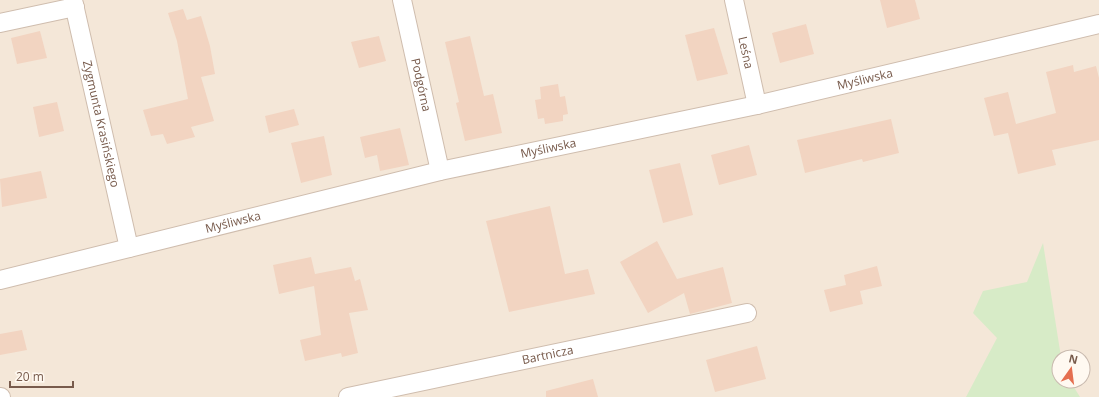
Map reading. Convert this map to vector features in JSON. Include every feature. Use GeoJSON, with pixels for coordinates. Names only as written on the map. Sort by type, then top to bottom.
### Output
{"type":"FeatureCollection","features":[{"type":"Feature","properties":{"kind":"street","name":"Podgórna"},"geometry":{"type":"LineString","coordinates":[[402,0],[440,171]]}},
{"type":"Feature","properties":{"kind":"street","name":"Leśna"},"geometry":{"type":"LineString","coordinates":[[734,0],[757,105]]}},
{"type":"Feature","properties":{"kind":"street"},"geometry":{"type":"LineString","coordinates":[[0,23],[74,4]]}},
{"type":"Feature","properties":{"kind":"street","name":"Zygmunta Krasińskiego"},"geometry":{"type":"LineString","coordinates":[[74,4],[129,248]]}},
{"type":"Feature","properties":{"kind":"street","name":"Myśliwska"},"geometry":{"type":"LineString","coordinates":[[0,280],[440,171],[757,105],[1099,24]]}},
{"type":"Feature","properties":{"kind":"street","name":"Bartnicza"},"geometry":{"type":"LineString","coordinates":[[348,397],[746,313]]}},
{"type":"Feature","properties":{"kind":"shaded area"},"geometry":{"type":"Polygon","coordinates":[[[0,0],[1099,0],[1099,397],[0,397],[0,0]]]}},
{"type":"Feature","properties":{"kind":"green space"},"geometry":{"type":"Polygon","coordinates":[[[1043,243],[1060,349],[1051,349],[1051,389],[1075,389],[1080,397],[966,397],[997,338],[973,313],[983,291],[1027,282],[1043,243]]]}},
{"type":"Feature","properties":{"kind":"building"},"geometry":{"type":"Polygon","coordinates":[[[880,0],[915,0],[920,19],[887,28],[880,0]]]}},
{"type":"Feature","properties":{"kind":"building"},"geometry":{"type":"Polygon","coordinates":[[[183,9],[187,20],[201,16],[210,46],[215,74],[201,77],[214,121],[191,127],[195,137],[167,144],[163,134],[151,136],[143,110],[188,99],[177,41],[168,13],[183,9]]]}},
{"type":"Feature","properties":{"kind":"building"},"geometry":{"type":"Polygon","coordinates":[[[806,24],[814,54],[780,63],[772,33],[806,24]]]}},
{"type":"Feature","properties":{"kind":"building"},"geometry":{"type":"Polygon","coordinates":[[[714,28],[728,74],[697,81],[685,35],[714,28]]]}},
{"type":"Feature","properties":{"kind":"building"},"geometry":{"type":"Polygon","coordinates":[[[40,31],[47,58],[17,64],[11,38],[40,31]]]}},
{"type":"Feature","properties":{"kind":"building"},"geometry":{"type":"Polygon","coordinates":[[[379,36],[386,61],[359,68],[351,42],[379,36]]]}},
{"type":"Feature","properties":{"kind":"building"},"geometry":{"type":"Polygon","coordinates":[[[470,36],[484,96],[493,94],[502,133],[465,141],[456,103],[459,102],[445,42],[470,36]]]}},
{"type":"Feature","properties":{"kind":"building"},"geometry":{"type":"Polygon","coordinates":[[[1073,65],[1074,72],[1096,66],[1099,78],[1099,140],[1052,150],[1056,165],[1018,174],[1008,133],[994,136],[984,98],[1008,92],[1016,124],[1056,113],[1046,72],[1073,65]]]}},
{"type":"Feature","properties":{"kind":"building"},"geometry":{"type":"Polygon","coordinates":[[[558,84],[560,97],[565,96],[568,114],[563,115],[563,121],[545,124],[544,118],[538,119],[535,100],[541,99],[540,87],[558,84]]]}},
{"type":"Feature","properties":{"kind":"building"},"geometry":{"type":"Polygon","coordinates":[[[57,102],[64,131],[39,137],[33,107],[57,102]]]}},
{"type":"Feature","properties":{"kind":"building"},"geometry":{"type":"Polygon","coordinates":[[[294,109],[299,125],[269,133],[265,116],[294,109]]]}},
{"type":"Feature","properties":{"kind":"building"},"geometry":{"type":"Polygon","coordinates":[[[891,119],[899,153],[863,162],[862,159],[805,173],[797,140],[891,119]]]}},
{"type":"Feature","properties":{"kind":"building"},"geometry":{"type":"Polygon","coordinates":[[[400,128],[409,165],[380,171],[377,155],[365,158],[360,137],[400,128]]]}},
{"type":"Feature","properties":{"kind":"building"},"geometry":{"type":"Polygon","coordinates":[[[324,136],[332,175],[301,183],[291,143],[324,136]]]}},
{"type":"Feature","properties":{"kind":"building"},"geometry":{"type":"Polygon","coordinates":[[[749,145],[757,175],[719,185],[711,155],[749,145]]]}},
{"type":"Feature","properties":{"kind":"building"},"geometry":{"type":"Polygon","coordinates":[[[680,163],[693,215],[663,223],[649,170],[680,163]]]}},
{"type":"Feature","properties":{"kind":"building"},"geometry":{"type":"Polygon","coordinates":[[[41,171],[47,198],[2,207],[0,179],[41,171]]]}},
{"type":"Feature","properties":{"kind":"building"},"geometry":{"type":"Polygon","coordinates":[[[550,206],[565,274],[588,269],[595,294],[509,312],[486,221],[550,206]]]}},
{"type":"Feature","properties":{"kind":"building"},"geometry":{"type":"Polygon","coordinates":[[[657,241],[677,279],[723,267],[732,303],[690,314],[684,293],[648,313],[620,262],[657,241]]]}},
{"type":"Feature","properties":{"kind":"building"},"geometry":{"type":"Polygon","coordinates":[[[311,257],[315,274],[351,267],[355,281],[360,279],[368,310],[349,313],[358,353],[342,357],[341,353],[305,361],[300,340],[321,335],[314,286],[279,294],[273,265],[311,257]]]}},
{"type":"Feature","properties":{"kind":"building"},"geometry":{"type":"Polygon","coordinates":[[[877,266],[882,286],[860,291],[863,304],[830,312],[824,290],[846,285],[844,275],[877,266]]]}},
{"type":"Feature","properties":{"kind":"building"},"geometry":{"type":"Polygon","coordinates":[[[22,330],[27,350],[0,355],[0,334],[22,330]]]}},
{"type":"Feature","properties":{"kind":"building"},"geometry":{"type":"Polygon","coordinates":[[[757,346],[766,379],[715,392],[706,360],[757,346]]]}},
{"type":"Feature","properties":{"kind":"building"},"geometry":{"type":"Polygon","coordinates":[[[593,379],[598,397],[546,397],[546,391],[593,379]]]}}]}
